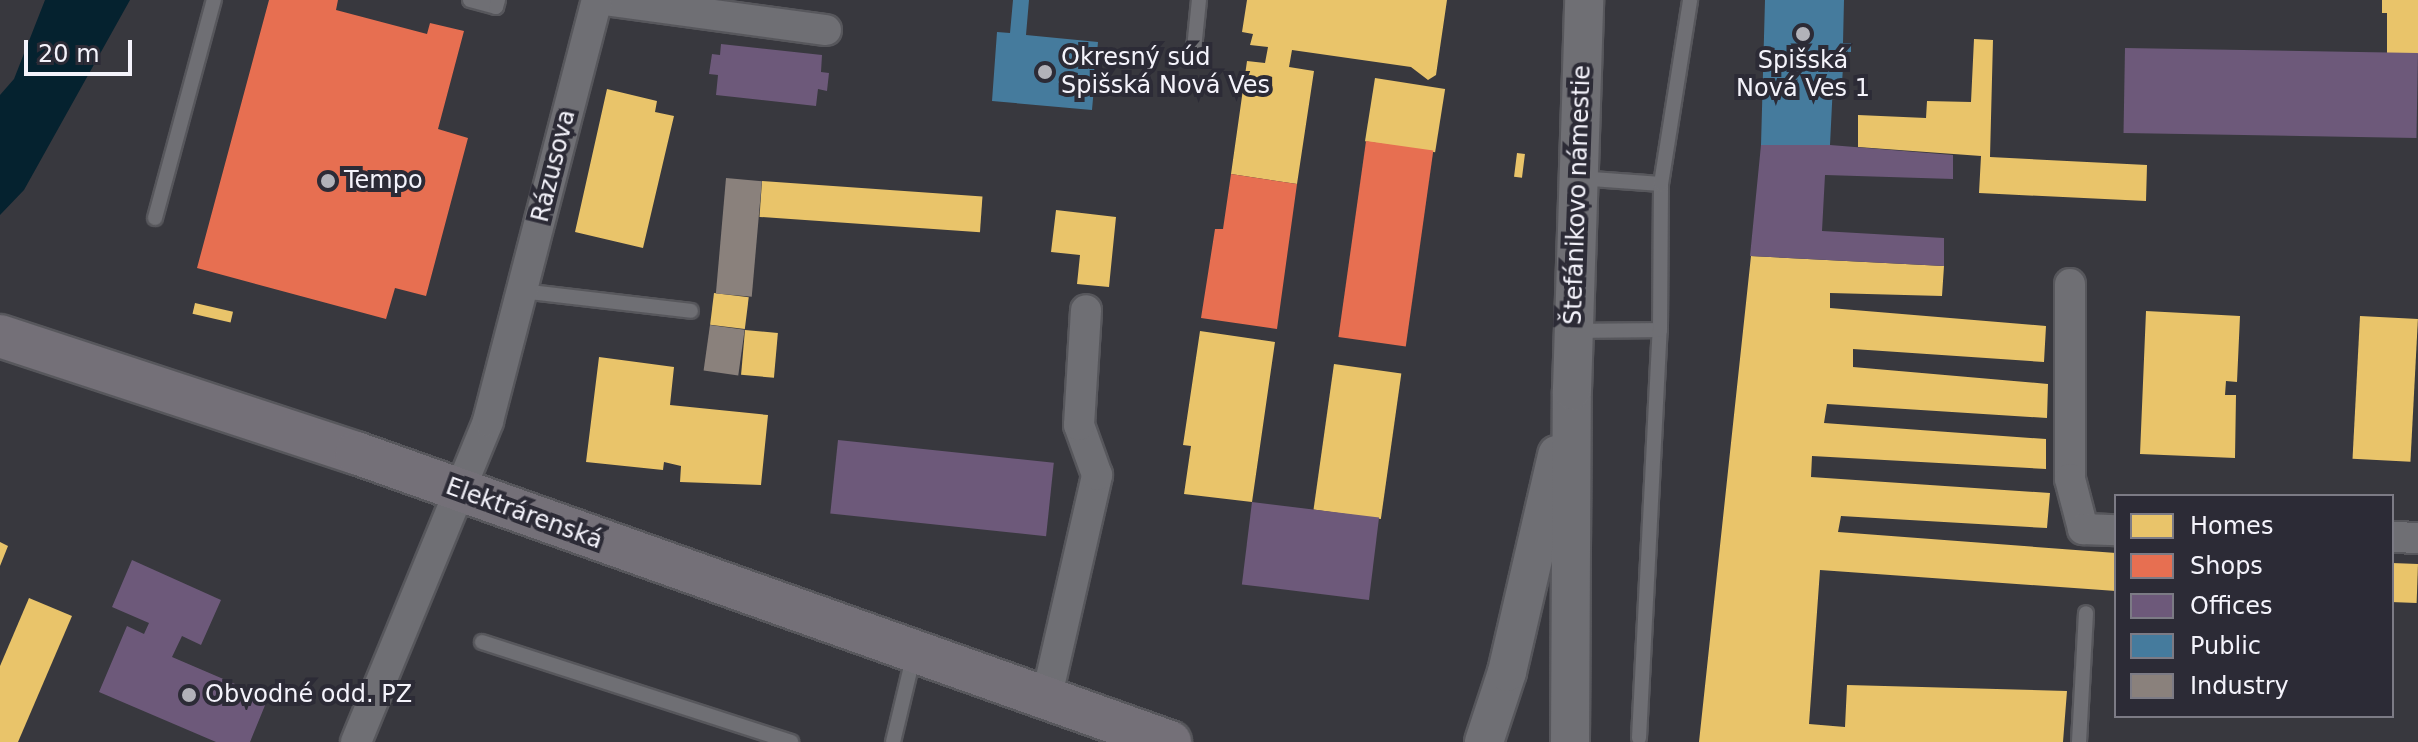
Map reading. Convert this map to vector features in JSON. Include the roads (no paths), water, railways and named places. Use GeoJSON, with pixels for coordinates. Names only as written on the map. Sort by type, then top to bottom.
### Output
{"type":"FeatureCollection","features":[{"type":"Feature","properties":{"kind":"main road","name":"Elektrárenská"},"geometry":{"type":"LineString","coordinates":[[0,336],[457,490],[1170,742]]}},
{"type":"Feature","properties":{"kind":"street","name":"Rázusova"},"geometry":{"type":"LineString","coordinates":[[457,490],[488,421],[597,0]]}},
{"type":"Feature","properties":{"kind":"street"},"geometry":{"type":"LineString","coordinates":[[604,0],[826,30]]}},
{"type":"Feature","properties":{"kind":"street","name":"Štefánikovo námestie"},"geometry":{"type":"LineString","coordinates":[[1570,742],[1572,390],[1584,0]]}},
{"type":"Feature","properties":{"kind":"street"},"geometry":{"type":"LineString","coordinates":[[2070,284],[2070,479],[2083,529],[2114,530]]}},
{"type":"Feature","properties":{"kind":"street"},"geometry":{"type":"LineString","coordinates":[[1046,700],[1097,475],[1079,425],[1086,310]]}},
{"type":"Feature","properties":{"kind":"street","name":"Štefánikovo námestie"},"geometry":{"type":"LineString","coordinates":[[1484,742],[1507,672],[1572,390]]}},
{"type":"Feature","properties":{"kind":"street"},"geometry":{"type":"LineString","coordinates":[[356,742],[457,490]]}},
{"type":"Feature","properties":{"kind":"street"},"geometry":{"type":"LineString","coordinates":[[2394,537],[2418,538]]}},
{"type":"Feature","properties":{"kind":"lane"},"geometry":{"type":"LineString","coordinates":[[155,218],[214,0]]}},
{"type":"Feature","properties":{"kind":"lane"},"geometry":{"type":"LineString","coordinates":[[470,0],[496,7],[498,0]]}},
{"type":"Feature","properties":{"kind":"lane"},"geometry":{"type":"LineString","coordinates":[[1194,49],[1199,0]]}},
{"type":"Feature","properties":{"kind":"lane"},"geometry":{"type":"LineString","coordinates":[[1639,738],[1660,330],[1661,184],[1690,0]]}},
{"type":"Feature","properties":{"kind":"lane"},"geometry":{"type":"LineString","coordinates":[[1578,178],[1661,184]]}},
{"type":"Feature","properties":{"kind":"lane"},"geometry":{"type":"LineString","coordinates":[[522,291],[691,311]]}},
{"type":"Feature","properties":{"kind":"lane"},"geometry":{"type":"LineString","coordinates":[[1574,331],[1660,330]]}},
{"type":"Feature","properties":{"kind":"lane"},"geometry":{"type":"LineString","coordinates":[[2079,742],[2086,613]]}},
{"type":"Feature","properties":{"kind":"lane"},"geometry":{"type":"LineString","coordinates":[[482,642],[791,742]]}},
{"type":"Feature","properties":{"kind":"lane"},"geometry":{"type":"LineString","coordinates":[[893,742],[914,654]]}},
{"type":"Feature","properties":{"kind":"water"},"geometry":{"type":"Polygon","coordinates":[[[45,0],[130,0],[24,190],[0,215],[0,95],[14,79],[45,0]]]}},
{"type":"Feature","properties":{"kind":"place","name":"Spišská Nová Ves 1"},"geometry":{"type":"Point","coordinates":[1803,34]}},
{"type":"Feature","properties":{"kind":"place","name":"Okresný súd Spišská Nová Ves"},"geometry":{"type":"Point","coordinates":[1045,72]}},
{"type":"Feature","properties":{"kind":"place","name":"Tempo"},"geometry":{"type":"Point","coordinates":[328,181]}},
{"type":"Feature","properties":{"kind":"place","name":"Obvodné odd. PZ"},"geometry":{"type":"Point","coordinates":[189,695]}}]}
